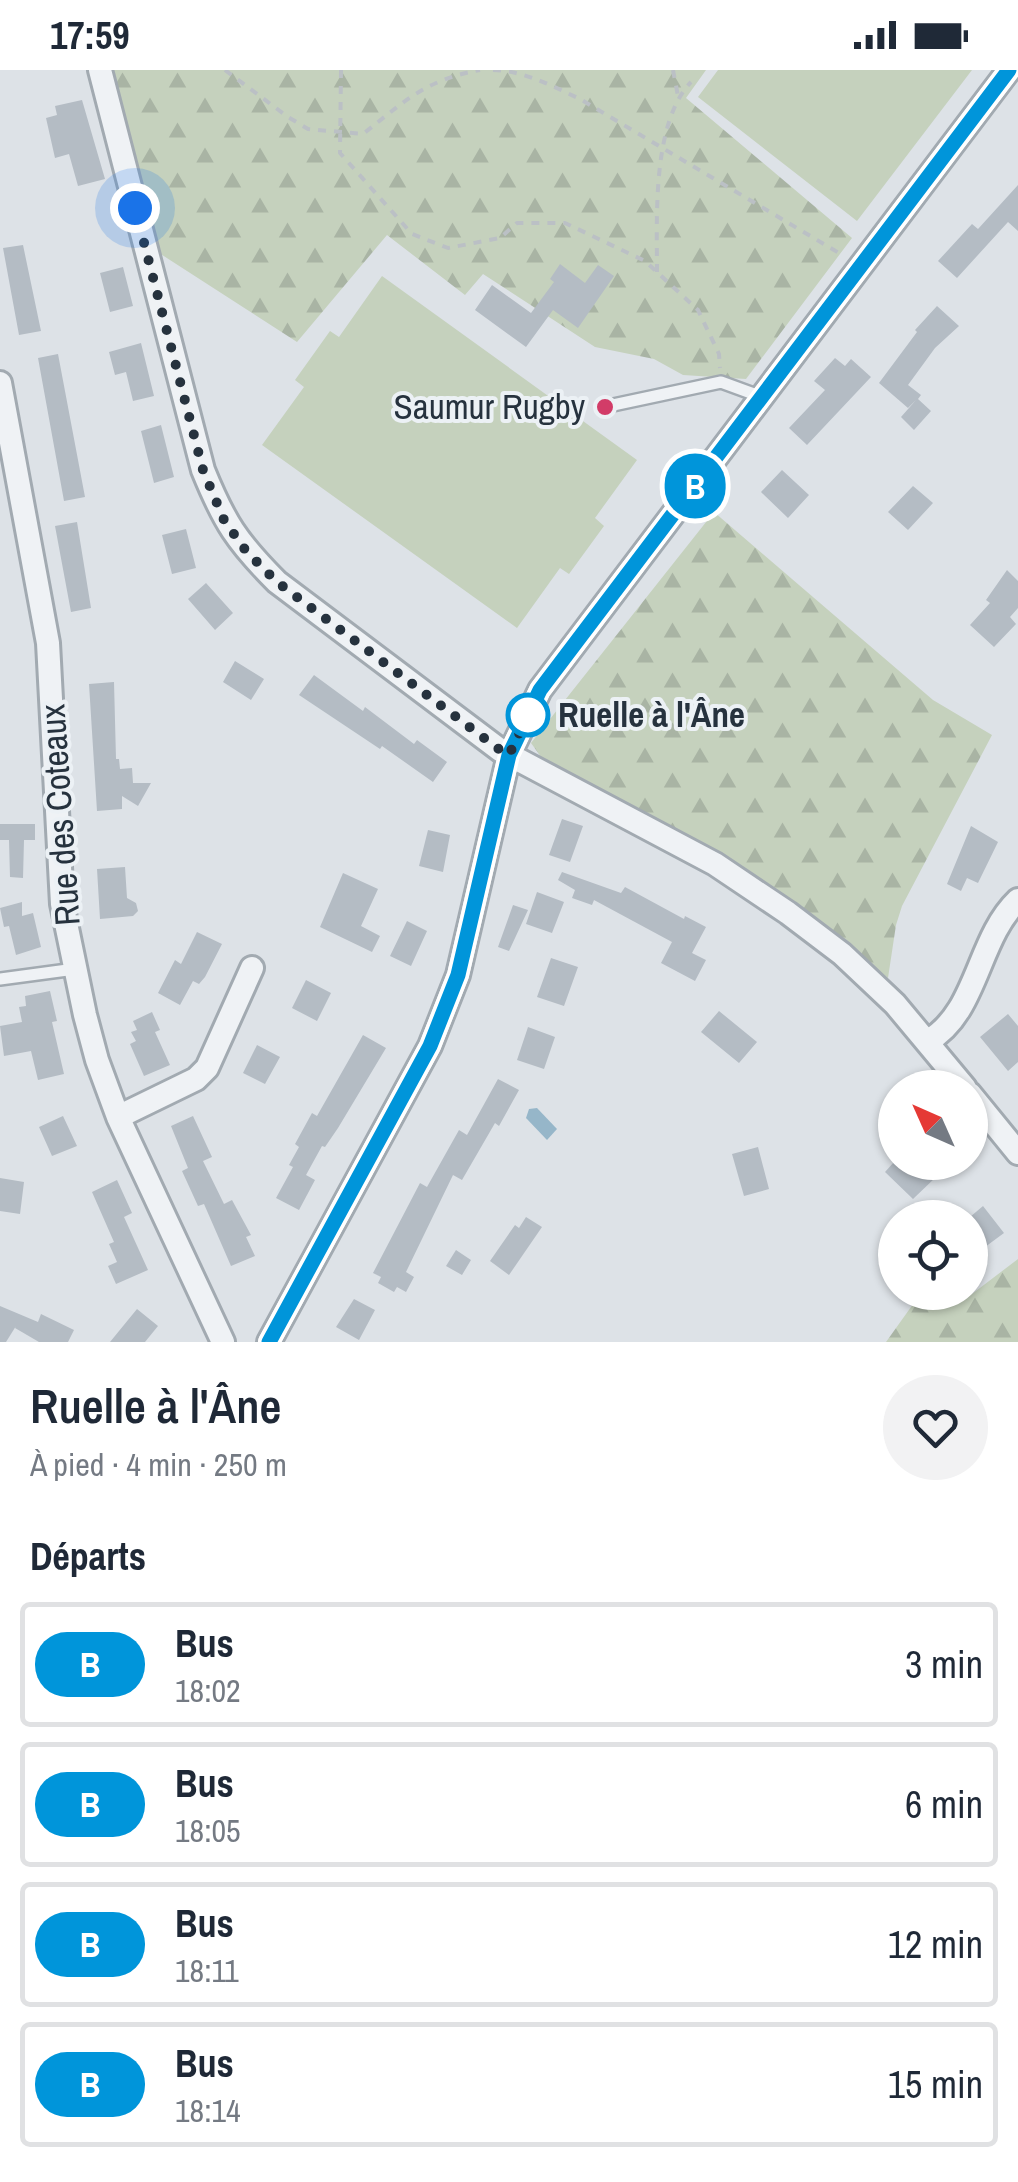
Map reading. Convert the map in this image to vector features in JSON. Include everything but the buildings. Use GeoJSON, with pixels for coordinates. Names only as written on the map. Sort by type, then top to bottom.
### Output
{"type":"FeatureCollection","features":[{"type":"Feature","properties":{"kind":"street"},"geometry":{"type":"LineString","coordinates":[[100,70],[203,470],[224,520],[246,551],[277,582],[509,755],[715,864],[778,906],[842,954],[895,1004],[951,1070]]}},
{"type":"Feature","properties":{"kind":"street"},"geometry":{"type":"LineString","coordinates":[[269,1342],[430,1046],[458,975],[509,755],[540,690],[1008,70]]}},
{"type":"Feature","properties":{"kind":"street","name":"Rue des Coteaux"},"geometry":{"type":"LineString","coordinates":[[0,383],[48,644],[62,904],[97,1060],[118,1117],[223,1342]]}},
{"type":"Feature","properties":{"kind":"street"},"geometry":{"type":"LineString","coordinates":[[928,1041],[952,1023],[991,942],[1018,900]]}},
{"type":"Feature","properties":{"kind":"street"},"geometry":{"type":"LineString","coordinates":[[118,1117],[196,1079],[207,1068],[252,968]]}},
{"type":"Feature","properties":{"kind":"street"},"geometry":{"type":"LineString","coordinates":[[988,1116],[1018,1154]]}},
{"type":"Feature","properties":{"kind":"lane"},"geometry":{"type":"LineString","coordinates":[[613,405],[721,382],[762,397]]}},
{"type":"Feature","properties":{"kind":"lane"},"geometry":{"type":"LineString","coordinates":[[0,980],[76,969]]}},
{"type":"Feature","properties":{"kind":"path"},"geometry":{"type":"LineString","coordinates":[[225,70],[308,129],[363,134],[423,88],[445,76],[480,70]]}},
{"type":"Feature","properties":{"kind":"path"},"geometry":{"type":"LineString","coordinates":[[341,70],[340,153],[412,234],[448,248],[500,238],[517,223],[565,223],[644,261],[698,310],[719,354],[721,382]]}},
{"type":"Feature","properties":{"kind":"path"},"geometry":{"type":"LineString","coordinates":[[439,70],[445,76]]}},
{"type":"Feature","properties":{"kind":"path"},"geometry":{"type":"LineString","coordinates":[[493,70],[538,79],[580,99],[861,267]]}},
{"type":"Feature","properties":{"kind":"path"},"geometry":{"type":"LineString","coordinates":[[656,272],[660,146],[678,96],[673,70]]}},
{"type":"Feature","properties":{"kind":"path"},"geometry":{"type":"LineString","coordinates":[[678,96],[691,82]]}},
{"type":"Feature","properties":{"kind":"green space"},"geometry":{"type":"Polygon","coordinates":[[[100,70],[706,70],[686,98],[852,238],[746,379],[683,375],[654,359],[595,347],[483,274],[465,295],[387,235],[297,342],[156,251],[100,70]]]}},
{"type":"Feature","properties":{"kind":"green space"},"geometry":{"type":"Polygon","coordinates":[[[718,70],[972,70],[857,221],[698,97],[718,70]]]}},
{"type":"Feature","properties":{"kind":"green space"},"geometry":{"type":"Polygon","coordinates":[[[382,276],[637,460],[595,518],[604,526],[569,574],[560,568],[517,628],[262,445],[304,387],[295,380],[330,331],[339,337],[382,276]]]}},
{"type":"Feature","properties":{"kind":"green space"},"geometry":{"type":"Polygon","coordinates":[[[714,512],[933,700],[992,735],[902,906],[888,978],[836,939],[544,761],[531,743],[714,512]]]}},
{"type":"Feature","properties":{"kind":"green space"},"geometry":{"type":"Polygon","coordinates":[[[1018,1259],[1018,1342],[886,1342],[909,1310],[988,1310],[988,1282],[1018,1259]]]}},
{"type":"Feature","properties":{"kind":"water"},"geometry":{"type":"Polygon","coordinates":[[[537,1108],[557,1129],[547,1140],[526,1118],[529,1109],[537,1108]]]}},
{"type":"Feature","properties":{"kind":"bus line","name":"B"},"geometry":{"type":"LineString","coordinates":[[269,1342],[430,1046],[458,975],[509,755],[540,690],[1009,70]]}},
{"type":"Feature","properties":{"kind":"place","name":"Saumur Rugby"},"geometry":{"type":"Point","coordinates":[605,407]}},
{"type":"Feature","properties":{"kind":"place","name":"Ruelle à l'Âne"},"geometry":{"type":"Point","coordinates":[528,715]}},
{"type":"Feature","properties":{"kind":"route"},"geometry":{"type":"LineString","coordinates":[[135,208],[203,470],[224,520],[246,551],[277,582],[500,750],[509,755],[528,715]]}}]}
